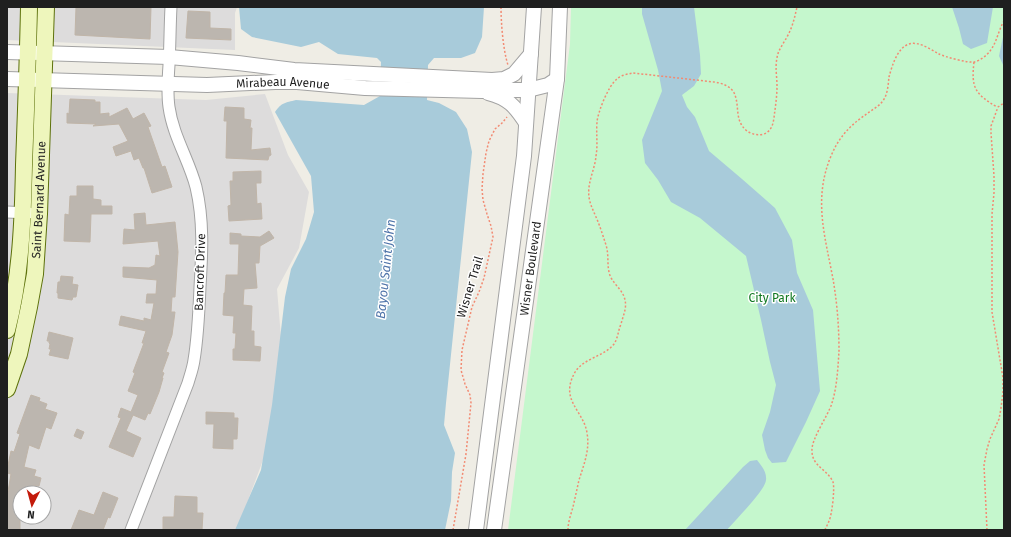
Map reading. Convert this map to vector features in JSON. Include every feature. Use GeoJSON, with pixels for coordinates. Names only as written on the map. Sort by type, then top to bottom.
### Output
{"type":"FeatureCollection","features":[{"type":"Feature","properties":{"kind":"main road","name":"Saint Bernard Avenue"},"geometry":{"type":"LineString","coordinates":[[7,330],[16,289],[20,255],[15,212],[27,80],[29,7]]}},
{"type":"Feature","properties":{"kind":"main road","name":"Saint Bernard Avenue"},"geometry":{"type":"LineString","coordinates":[[8,382],[19,354],[35,274],[39,214],[46,7]]}},
{"type":"Feature","properties":{"kind":"street","name":"Bancroft Drive"},"geometry":{"type":"LineString","coordinates":[[131,530],[188,383],[194,362],[197,334],[202,247],[201,213],[196,186],[176,135],[168,105],[171,7]]}},
{"type":"Feature","properties":{"kind":"street","name":"Wisner Boulevard"},"geometry":{"type":"LineString","coordinates":[[476,530],[523,164],[534,7]]}},
{"type":"Feature","properties":{"kind":"street","name":"Wisner Boulevard"},"geometry":{"type":"LineString","coordinates":[[494,530],[556,79],[560,7]]}},
{"type":"Feature","properties":{"kind":"street","name":"Mirabeau Avenue"},"geometry":{"type":"LineString","coordinates":[[7,52],[169,57],[223,61],[294,70],[366,74],[492,80],[504,79],[510,76]]}},
{"type":"Feature","properties":{"kind":"street"},"geometry":{"type":"LineString","coordinates":[[510,76],[519,69],[531,54]]}},
{"type":"Feature","properties":{"kind":"street","name":"Mirabeau Avenue"},"geometry":{"type":"LineString","coordinates":[[7,79],[207,85],[297,82],[365,88],[482,91],[528,90],[548,86],[556,79]]}},
{"type":"Feature","properties":{"kind":"street"},"geometry":{"type":"LineString","coordinates":[[482,91],[498,95],[510,103],[520,113],[526,123]]}},
{"type":"Feature","properties":{"kind":"street"},"geometry":{"type":"LineString","coordinates":[[15,212],[39,214]]}},
{"type":"Feature","properties":{"kind":"path"},"geometry":{"type":"LineString","coordinates":[[501,7],[504,46],[510,76]]}},
{"type":"Feature","properties":{"kind":"path"},"geometry":{"type":"LineString","coordinates":[[568,530],[579,481],[588,452],[587,432],[584,423],[571,399],[571,381],[574,373],[582,365],[606,351],[613,344],[617,338],[626,308],[623,293],[611,278],[607,247],[597,218],[591,206],[589,196],[596,157],[598,114],[608,90],[617,79],[633,73],[703,80],[723,84],[729,87],[736,98],[738,118],[741,125],[746,130],[757,135],[763,135],[768,132],[773,121],[777,88],[777,56],[789,34],[797,7]]}},
{"type":"Feature","properties":{"kind":"path"},"geometry":{"type":"LineString","coordinates":[[825,530],[830,521],[834,483],[830,476],[816,464],[812,455],[812,449],[814,441],[832,403],[836,387],[839,353],[837,309],[821,207],[822,192],[831,157],[846,131],[856,121],[882,103],[886,96],[893,65],[902,48],[913,43],[921,44],[951,58],[974,62],[983,58],[990,51],[1004,21]]}},
{"type":"Feature","properties":{"kind":"path"},"geometry":{"type":"LineString","coordinates":[[974,62],[973,79],[975,87],[985,100],[998,107]]}},
{"type":"Feature","properties":{"kind":"path","name":"Wisner Trail"},"geometry":{"type":"LineString","coordinates":[[453,530],[466,454],[471,403],[470,395],[461,370],[462,350],[472,307],[484,278],[493,237],[483,200],[483,174],[489,141],[495,129],[502,123],[511,110],[510,103]]}},
{"type":"Feature","properties":{"kind":"path"},"geometry":{"type":"LineString","coordinates":[[987,530],[984,465],[988,444],[999,419],[1003,392],[1003,378],[992,312],[991,247],[994,176],[991,126],[998,107],[1004,103]]}},
{"type":"Feature","properties":{"kind":"shaded area"},"geometry":{"type":"Polygon","coordinates":[[[7,7],[237,7],[235,13],[235,50],[7,40],[7,7]]]}},
{"type":"Feature","properties":{"kind":"shaded area"},"geometry":{"type":"Polygon","coordinates":[[[7,93],[206,100],[265,94],[288,155],[309,192],[299,248],[277,289],[286,398],[237,530],[7,530],[7,93]]]}},
{"type":"Feature","properties":{"kind":"green space","name":"City Park"},"geometry":{"type":"Polygon","coordinates":[[[571,7],[1004,7],[1004,530],[508,530],[570,44],[571,7]]]}},
{"type":"Feature","properties":{"kind":"water","name":"Bayou Saint John"},"geometry":{"type":"Polygon","coordinates":[[[239,7],[484,7],[482,37],[475,53],[461,58],[434,58],[428,65],[427,100],[439,103],[456,112],[467,129],[472,152],[444,425],[455,453],[452,472],[451,501],[445,530],[235,530],[261,470],[272,405],[285,297],[291,269],[306,239],[314,212],[311,176],[275,112],[286,102],[296,100],[364,105],[380,96],[381,62],[377,58],[338,54],[319,42],[301,47],[252,37],[241,29],[239,7]]]}},
{"type":"Feature","properties":{"kind":"water"},"geometry":{"type":"Polygon","coordinates":[[[642,7],[694,7],[701,74],[694,86],[682,95],[687,107],[695,117],[709,151],[775,208],[792,240],[797,273],[813,310],[820,391],[786,462],[772,463],[765,450],[762,435],[770,412],[776,385],[746,256],[700,218],[671,202],[658,180],[645,163],[642,140],[662,91],[658,70],[642,14],[642,7]]]}},
{"type":"Feature","properties":{"kind":"water"},"geometry":{"type":"Polygon","coordinates":[[[952,7],[993,7],[987,43],[971,49],[963,44],[952,7]]]}},
{"type":"Feature","properties":{"kind":"water"},"geometry":{"type":"Polygon","coordinates":[[[1004,36],[1004,67],[999,56],[1004,36]]]}},
{"type":"Feature","properties":{"kind":"water"},"geometry":{"type":"Polygon","coordinates":[[[757,460],[766,474],[764,485],[761,491],[727,530],[685,530],[743,467],[750,461],[757,460]]]}},
{"type":"Feature","properties":{"kind":"building"},"geometry":{"type":"Polygon","coordinates":[[[76,7],[151,7],[150,39],[75,35],[76,7]]]}},
{"type":"Feature","properties":{"kind":"building"},"geometry":{"type":"Polygon","coordinates":[[[188,11],[210,12],[210,28],[231,29],[231,40],[186,38],[188,11]]]}},
{"type":"Feature","properties":{"kind":"building"},"geometry":{"type":"Polygon","coordinates":[[[70,99],[95,100],[95,102],[100,102],[100,114],[109,113],[109,117],[127,108],[133,119],[144,113],[151,126],[148,127],[162,167],[165,166],[172,187],[152,193],[144,168],[139,158],[134,160],[131,151],[116,156],[113,147],[128,141],[119,124],[93,126],[96,124],[67,123],[67,113],[69,114],[70,99]]]}},
{"type":"Feature","properties":{"kind":"building"},"geometry":{"type":"Polygon","coordinates":[[[225,107],[244,108],[244,119],[251,120],[251,150],[270,148],[271,155],[269,156],[268,160],[226,158],[227,121],[224,121],[225,107]]]}},
{"type":"Feature","properties":{"kind":"building"},"geometry":{"type":"Polygon","coordinates":[[[261,171],[261,183],[256,183],[257,204],[261,203],[262,219],[229,221],[228,206],[231,205],[230,181],[233,181],[233,172],[261,171]]]}},
{"type":"Feature","properties":{"kind":"building"},"geometry":{"type":"Polygon","coordinates":[[[77,186],[93,186],[93,199],[101,200],[101,206],[112,206],[112,214],[91,214],[90,242],[64,241],[65,214],[69,215],[70,196],[77,196],[77,186]]]}},
{"type":"Feature","properties":{"kind":"building"},"geometry":{"type":"Polygon","coordinates":[[[145,213],[146,225],[175,222],[178,252],[175,297],[172,297],[171,312],[175,312],[172,335],[166,352],[169,353],[162,372],[164,373],[159,392],[150,414],[148,413],[145,420],[133,415],[126,431],[141,438],[133,457],[109,447],[121,418],[118,417],[121,408],[131,412],[138,395],[128,391],[135,373],[133,372],[144,343],[142,343],[146,331],[119,325],[121,316],[144,321],[144,318],[151,320],[154,303],[146,303],[147,294],[156,294],[157,280],[123,277],[123,267],[149,268],[155,265],[156,255],[160,256],[158,241],[123,244],[124,229],[135,230],[134,214],[145,213]]]}},
{"type":"Feature","properties":{"kind":"building"},"geometry":{"type":"Polygon","coordinates":[[[269,231],[274,238],[260,246],[259,263],[255,263],[257,288],[244,289],[243,305],[252,306],[251,331],[254,331],[254,346],[261,347],[260,361],[233,360],[233,349],[235,349],[236,333],[233,333],[234,316],[223,315],[226,275],[238,275],[239,244],[230,244],[230,233],[241,234],[241,236],[260,237],[269,231]]]}},
{"type":"Feature","properties":{"kind":"building"},"geometry":{"type":"Polygon","coordinates":[[[61,276],[73,277],[72,284],[78,285],[76,297],[73,297],[72,300],[58,298],[58,282],[60,282],[61,276]]]}},
{"type":"Feature","properties":{"kind":"building"},"geometry":{"type":"Polygon","coordinates":[[[49,332],[73,338],[68,359],[49,355],[51,349],[49,349],[49,341],[47,341],[49,332]]]}},
{"type":"Feature","properties":{"kind":"building"},"geometry":{"type":"Polygon","coordinates":[[[31,395],[40,398],[39,401],[47,404],[45,409],[57,413],[51,429],[46,427],[39,449],[29,445],[24,467],[36,470],[34,476],[41,478],[39,485],[12,485],[12,525],[20,525],[20,530],[7,530],[7,497],[11,474],[7,473],[7,470],[11,451],[14,452],[20,434],[17,433],[31,395]]]}},
{"type":"Feature","properties":{"kind":"building"},"geometry":{"type":"Polygon","coordinates":[[[206,412],[234,413],[234,418],[238,418],[237,439],[233,439],[233,449],[213,448],[214,424],[206,424],[206,412]]]}},
{"type":"Feature","properties":{"kind":"building"},"geometry":{"type":"Polygon","coordinates":[[[77,429],[84,432],[81,439],[74,436],[77,429]]]}},
{"type":"Feature","properties":{"kind":"building"},"geometry":{"type":"Polygon","coordinates":[[[103,492],[118,498],[110,518],[108,517],[103,530],[71,530],[79,510],[94,515],[103,492]]]}},
{"type":"Feature","properties":{"kind":"building"},"geometry":{"type":"Polygon","coordinates":[[[175,496],[197,497],[197,513],[203,513],[202,530],[163,530],[163,517],[174,517],[175,496]]]}}]}
